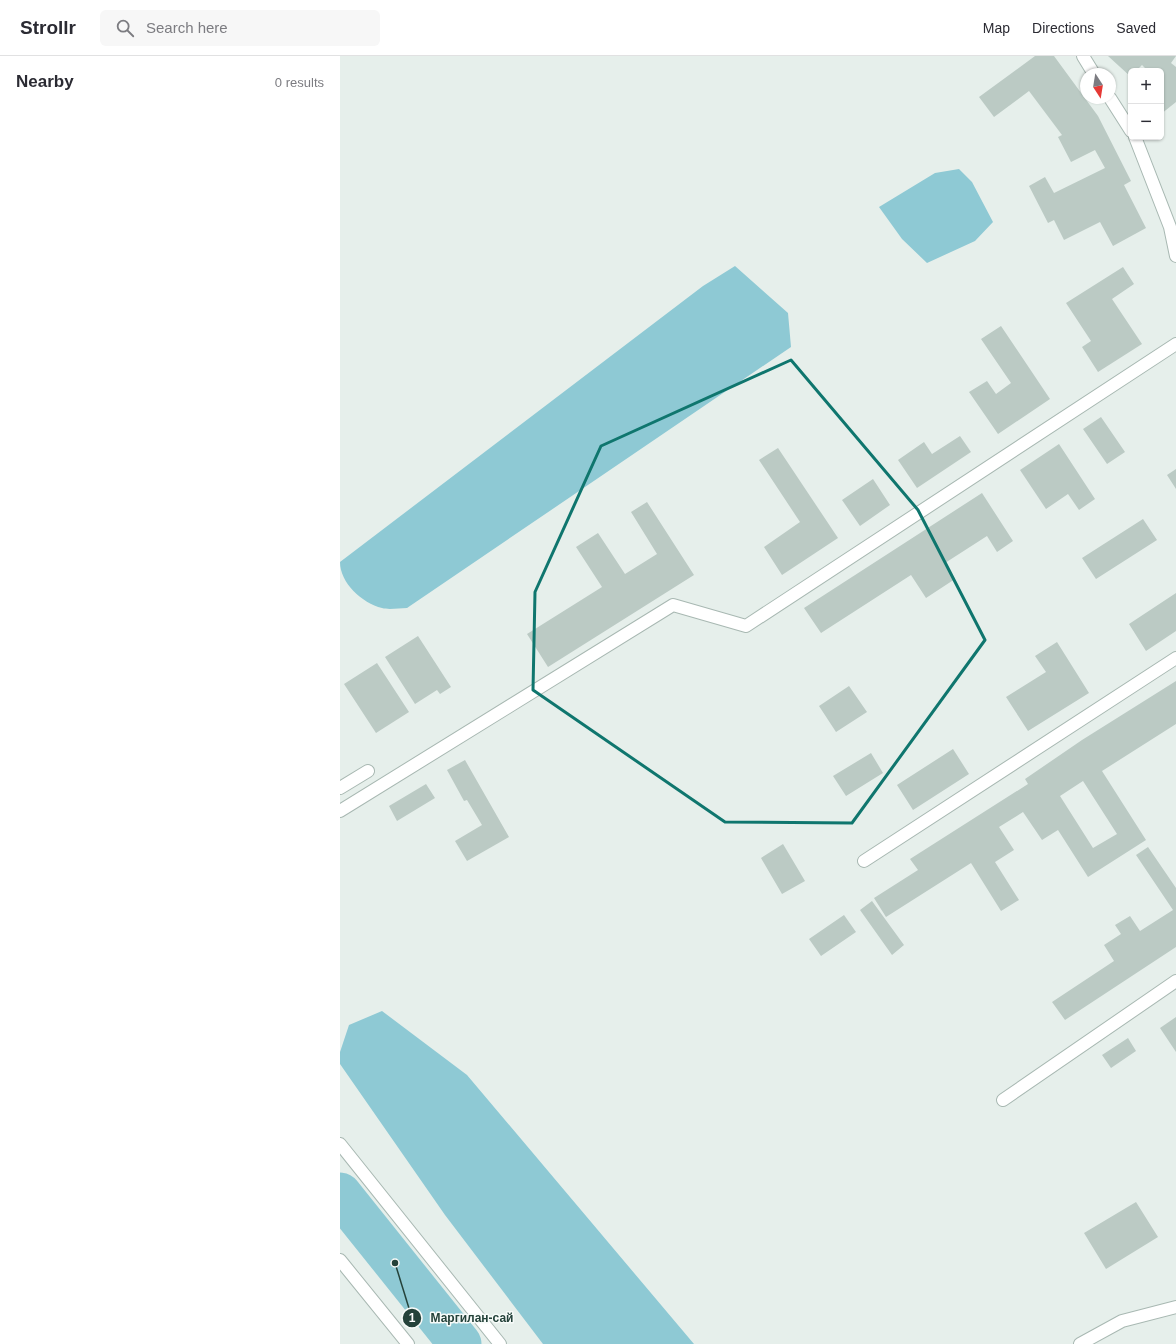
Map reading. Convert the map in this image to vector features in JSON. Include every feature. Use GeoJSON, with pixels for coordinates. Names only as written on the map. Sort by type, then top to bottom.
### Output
{"type":"FeatureCollection","features":[{"type":"Feature","properties":{"kind":"street"},"geometry":{"type":"LineString","coordinates":[[1083,56],[1090,68]]}},
{"type":"Feature","properties":{"kind":"street"},"geometry":{"type":"LineString","coordinates":[[1114,104],[1128,126]]}},
{"type":"Feature","properties":{"kind":"street"},"geometry":{"type":"LineString","coordinates":[[1135,140],[1170,227],[1176,256]]}},
{"type":"Feature","properties":{"kind":"street"},"geometry":{"type":"LineString","coordinates":[[340,811],[673,605],[746,626],[1176,344]]}},
{"type":"Feature","properties":{"kind":"street"},"geometry":{"type":"LineString","coordinates":[[864,861],[1176,658]]}},
{"type":"Feature","properties":{"kind":"street"},"geometry":{"type":"LineString","coordinates":[[340,788],[368,771]]}},
{"type":"Feature","properties":{"kind":"street"},"geometry":{"type":"LineString","coordinates":[[1003,1100],[1176,981]]}},
{"type":"Feature","properties":{"kind":"street"},"geometry":{"type":"LineString","coordinates":[[340,1144],[500,1344]]}},
{"type":"Feature","properties":{"kind":"street"},"geometry":{"type":"LineString","coordinates":[[340,1260],[408,1344]]}},
{"type":"Feature","properties":{"kind":"street"},"geometry":{"type":"LineString","coordinates":[[1080,1344],[1122,1321],[1176,1307]]}},
{"type":"Feature","properties":{"kind":"highlighted area"},"geometry":{"type":"Polygon","coordinates":[[[791,360],[918,510],[985,640],[852,823],[725,822],[533,690],[535,592],[601,446],[791,360]]]}},
{"type":"Feature","properties":{"kind":"water"},"geometry":{"type":"Polygon","coordinates":[[[959,169],[972,182],[993,222],[975,241],[927,263],[902,239],[879,207],[935,173],[959,169]]]}},
{"type":"Feature","properties":{"kind":"water"},"geometry":{"type":"Polygon","coordinates":[[[735,266],[788,313],[791,347],[407,608],[388,609],[374,605],[360,597],[348,584],[341,570],[340,562],[703,286],[735,266]]]}},
{"type":"Feature","properties":{"kind":"water"},"geometry":{"type":"Polygon","coordinates":[[[382,1011],[467,1075],[694,1344],[543,1344],[445,1215],[340,1064],[340,1052],[349,1025],[382,1011]]]}},
{"type":"Feature","properties":{"kind":"building"},"geometry":{"type":"Polygon","coordinates":[[[1035,56],[1054,56],[1080,91],[1080,104],[1089,104],[1098,116],[1131,181],[1124,185],[1146,228],[1113,246],[1100,222],[1064,240],[1054,220],[1048,223],[1029,186],[1045,177],[1054,193],[1105,168],[1095,150],[1071,162],[1058,137],[1062,135],[1029,91],[994,117],[979,97],[1035,56]]]}},
{"type":"Feature","properties":{"kind":"building"},"geometry":{"type":"Polygon","coordinates":[[[1108,56],[1176,56],[1171,63],[1176,67],[1176,102],[1164,112],[1164,68],[1145,68],[1142,65],[1139,68],[1128,68],[1128,74],[1108,56]]]}},
{"type":"Feature","properties":{"kind":"building"},"geometry":{"type":"Polygon","coordinates":[[[1123,267],[1134,284],[1112,299],[1142,344],[1098,372],[1082,347],[1091,341],[1066,303],[1123,267]]]}},
{"type":"Feature","properties":{"kind":"building"},"geometry":{"type":"Polygon","coordinates":[[[1001,326],[1050,399],[998,434],[969,392],[987,381],[996,394],[1011,383],[981,339],[1001,326]]]}},
{"type":"Feature","properties":{"kind":"building"},"geometry":{"type":"Polygon","coordinates":[[[1101,417],[1125,452],[1107,464],[1083,429],[1101,417]]]}},
{"type":"Feature","properties":{"kind":"building"},"geometry":{"type":"Polygon","coordinates":[[[960,436],[971,452],[917,488],[898,460],[924,442],[932,454],[960,436]]]}},
{"type":"Feature","properties":{"kind":"building"},"geometry":{"type":"Polygon","coordinates":[[[1059,444],[1095,499],[1079,510],[1068,494],[1046,509],[1020,470],[1059,444]]]}},
{"type":"Feature","properties":{"kind":"building"},"geometry":{"type":"Polygon","coordinates":[[[778,448],[838,538],[782,575],[764,547],[800,522],[759,460],[778,448]]]}},
{"type":"Feature","properties":{"kind":"building"},"geometry":{"type":"Polygon","coordinates":[[[1176,469],[1176,489],[1167,475],[1176,469]]]}},
{"type":"Feature","properties":{"kind":"building"},"geometry":{"type":"Polygon","coordinates":[[[873,479],[890,505],[860,526],[842,500],[873,479]]]}},
{"type":"Feature","properties":{"kind":"building"},"geometry":{"type":"Polygon","coordinates":[[[982,493],[1013,541],[997,552],[987,536],[945,563],[955,579],[926,598],[911,575],[821,633],[804,608],[982,493]]]}},
{"type":"Feature","properties":{"kind":"building"},"geometry":{"type":"Polygon","coordinates":[[[647,502],[694,575],[548,667],[527,634],[602,587],[576,547],[598,533],[625,574],[657,554],[631,512],[647,502]]]}},
{"type":"Feature","properties":{"kind":"building"},"geometry":{"type":"Polygon","coordinates":[[[1143,519],[1157,540],[1096,579],[1082,558],[1143,519]]]}},
{"type":"Feature","properties":{"kind":"building"},"geometry":{"type":"Polygon","coordinates":[[[1176,593],[1176,631],[1146,651],[1129,624],[1176,593]]]}},
{"type":"Feature","properties":{"kind":"building"},"geometry":{"type":"Polygon","coordinates":[[[418,636],[451,687],[440,694],[437,690],[415,704],[385,657],[418,636]]]}},
{"type":"Feature","properties":{"kind":"building"},"geometry":{"type":"Polygon","coordinates":[[[1057,642],[1089,693],[1028,731],[1006,697],[1046,672],[1035,656],[1057,642]]]}},
{"type":"Feature","properties":{"kind":"building"},"geometry":{"type":"Polygon","coordinates":[[[377,663],[409,712],[376,733],[344,684],[377,663]]]}},
{"type":"Feature","properties":{"kind":"building"},"geometry":{"type":"Polygon","coordinates":[[[1176,681],[1176,724],[1102,771],[1146,840],[1088,877],[1058,830],[1042,840],[1023,812],[999,827],[1014,850],[995,862],[1019,900],[1001,911],[971,863],[886,917],[874,898],[918,870],[910,859],[1028,784],[1025,779],[1082,740],[1176,681]],[[1083,781],[1060,796],[1093,848],[1117,834],[1083,781]]]}},
{"type":"Feature","properties":{"kind":"building"},"geometry":{"type":"Polygon","coordinates":[[[849,686],[867,712],[836,732],[819,706],[849,686]]]}},
{"type":"Feature","properties":{"kind":"building"},"geometry":{"type":"Polygon","coordinates":[[[953,749],[969,774],[913,810],[897,785],[953,749]]]}},
{"type":"Feature","properties":{"kind":"building"},"geometry":{"type":"Polygon","coordinates":[[[871,753],[883,773],[846,796],[833,776],[871,753]]]}},
{"type":"Feature","properties":{"kind":"building"},"geometry":{"type":"Polygon","coordinates":[[[465,760],[509,837],[467,861],[455,841],[482,825],[467,800],[464,801],[447,770],[465,760]]]}},
{"type":"Feature","properties":{"kind":"building"},"geometry":{"type":"Polygon","coordinates":[[[426,784],[435,798],[397,821],[389,806],[426,784]]]}},
{"type":"Feature","properties":{"kind":"building"},"geometry":{"type":"Polygon","coordinates":[[[783,844],[805,881],[782,894],[761,858],[783,844]]]}},
{"type":"Feature","properties":{"kind":"building"},"geometry":{"type":"Polygon","coordinates":[[[1148,847],[1176,888],[1176,947],[1065,1020],[1052,1002],[1114,961],[1104,945],[1121,934],[1115,925],[1130,916],[1140,931],[1173,910],[1136,855],[1148,847]]]}},
{"type":"Feature","properties":{"kind":"building"},"geometry":{"type":"Polygon","coordinates":[[[872,901],[904,945],[892,955],[860,910],[872,901]]]}},
{"type":"Feature","properties":{"kind":"building"},"geometry":{"type":"Polygon","coordinates":[[[844,915],[856,932],[821,956],[809,939],[844,915]]]}},
{"type":"Feature","properties":{"kind":"building"},"geometry":{"type":"Polygon","coordinates":[[[1176,1017],[1176,1052],[1160,1028],[1176,1017]]]}},
{"type":"Feature","properties":{"kind":"building"},"geometry":{"type":"Polygon","coordinates":[[[1128,1038],[1136,1051],[1111,1068],[1102,1055],[1128,1038]]]}},
{"type":"Feature","properties":{"kind":"building"},"geometry":{"type":"Polygon","coordinates":[[[1136,1202],[1158,1237],[1106,1269],[1084,1233],[1136,1202]]]}},
{"type":"Feature","properties":{"kind":"waterway"},"geometry":{"type":"LineString","coordinates":[[340,1194],[460,1344]]}},
{"type":"Feature","properties":{"kind":"place","name":"Маргилан-сай"},"geometry":{"type":"Point","coordinates":[395,1263]}}]}
